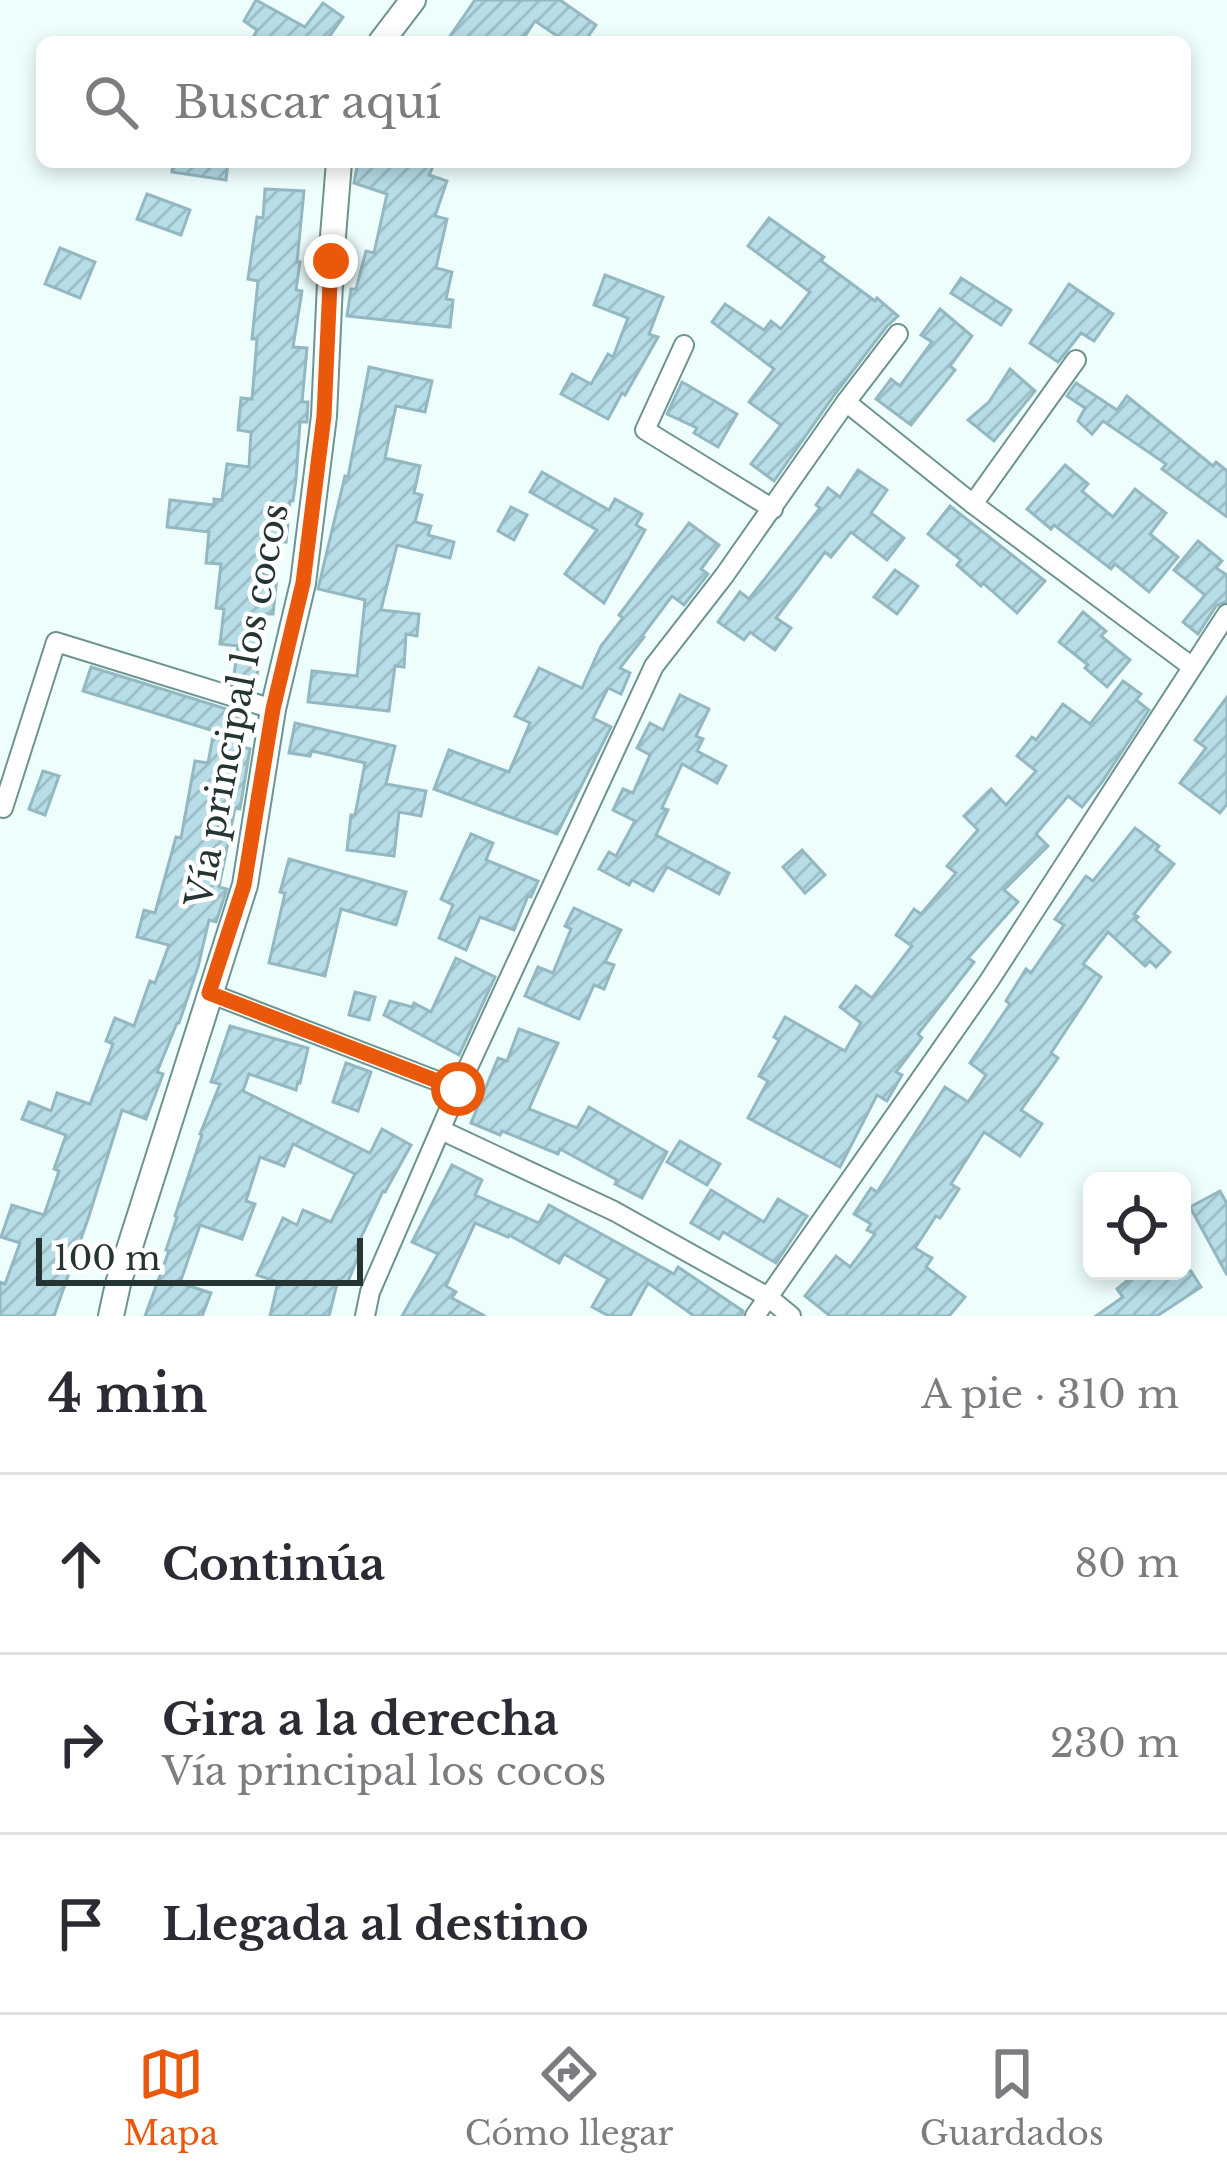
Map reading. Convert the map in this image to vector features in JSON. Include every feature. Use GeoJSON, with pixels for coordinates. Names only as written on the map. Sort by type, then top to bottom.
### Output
{"type":"FeatureCollection","features":[{"type":"Feature","properties":{"kind":"street"},"geometry":{"type":"LineString","coordinates":[[385,36],[412,0]]}},
{"type":"Feature","properties":{"kind":"street","name":"Vía principal los cocos"},"geometry":{"type":"LineString","coordinates":[[111,1316],[244,885],[273,709],[303,583],[324,416],[339,168]]}},
{"type":"Feature","properties":{"kind":"street"},"geometry":{"type":"LineString","coordinates":[[365,1316],[370,1292],[458,1089],[654,666],[898,334]]}},
{"type":"Feature","properties":{"kind":"street"},"geometry":{"type":"LineString","coordinates":[[684,345],[645,430],[773,509]]}},
{"type":"Feature","properties":{"kind":"street"},"geometry":{"type":"LineString","coordinates":[[973,504],[1076,360]]}},
{"type":"Feature","properties":{"kind":"street"},"geometry":{"type":"LineString","coordinates":[[846,402],[973,504],[1191,666]]}},
{"type":"Feature","properties":{"kind":"street"},"geometry":{"type":"LineString","coordinates":[[755,1316],[989,981],[1227,614]]}},
{"type":"Feature","properties":{"kind":"street"},"geometry":{"type":"LineString","coordinates":[[3,808],[56,642],[273,709]]}},
{"type":"Feature","properties":{"kind":"street"},"geometry":{"type":"LineString","coordinates":[[209,993],[458,1089]]}},
{"type":"Feature","properties":{"kind":"street"},"geometry":{"type":"LineString","coordinates":[[441,1130],[614,1211],[768,1297],[791,1316]]}},
{"type":"Feature","properties":{"kind":"building"},"geometry":{"type":"Polygon","coordinates":[[[256,0],[305,27],[323,3],[343,17],[330,36],[254,36],[257,30],[244,21],[256,0]]]}},
{"type":"Feature","properties":{"kind":"building"},"geometry":{"type":"Polygon","coordinates":[[[475,0],[560,0],[596,25],[588,36],[557,36],[535,21],[525,36],[450,36],[475,0]]]}},
{"type":"Feature","properties":{"kind":"building"},"geometry":{"type":"Polygon","coordinates":[[[172,168],[227,168],[226,180],[172,172],[172,168]]]}},
{"type":"Feature","properties":{"kind":"building"},"geometry":{"type":"Polygon","coordinates":[[[357,168],[432,168],[429,175],[447,181],[435,216],[447,219],[436,268],[452,272],[446,299],[453,300],[450,327],[347,316],[351,289],[356,289],[366,251],[374,253],[387,194],[354,183],[357,168]]]}},
{"type":"Feature","properties":{"kind":"building"},"geometry":{"type":"Polygon","coordinates":[[[265,189],[304,191],[296,290],[302,291],[293,347],[307,348],[302,402],[308,402],[307,422],[300,422],[286,542],[266,540],[263,575],[277,577],[273,614],[266,614],[255,689],[233,682],[238,646],[220,644],[224,609],[216,608],[221,564],[206,563],[209,532],[167,527],[170,500],[214,505],[214,499],[222,500],[227,464],[249,467],[251,432],[238,430],[241,398],[252,399],[258,281],[248,279],[265,189]]]}},
{"type":"Feature","properties":{"kind":"building"},"geometry":{"type":"Polygon","coordinates":[[[147,194],[190,210],[181,235],[137,219],[147,194]]]}},
{"type":"Feature","properties":{"kind":"building"},"geometry":{"type":"Polygon","coordinates":[[[769,218],[898,316],[774,481],[751,464],[781,425],[749,402],[774,369],[712,322],[725,304],[764,330],[771,321],[781,329],[810,292],[748,246],[769,218]]]}},
{"type":"Feature","properties":{"kind":"building"},"geometry":{"type":"Polygon","coordinates":[[[60,248],[95,262],[80,298],[45,284],[60,248]]]}},
{"type":"Feature","properties":{"kind":"building"},"geometry":{"type":"Polygon","coordinates":[[[605,275],[663,297],[649,334],[658,337],[608,419],[561,394],[572,374],[591,384],[608,354],[613,357],[628,318],[594,305],[605,275]]]}},
{"type":"Feature","properties":{"kind":"building"},"geometry":{"type":"Polygon","coordinates":[[[961,278],[1011,310],[1001,325],[951,293],[961,278]]]}},
{"type":"Feature","properties":{"kind":"building"},"geometry":{"type":"Polygon","coordinates":[[[1069,284],[1113,314],[1094,341],[1081,333],[1058,362],[1030,343],[1069,284]]]}},
{"type":"Feature","properties":{"kind":"building"},"geometry":{"type":"Polygon","coordinates":[[[940,309],[972,336],[950,366],[955,370],[911,425],[876,399],[891,379],[900,386],[932,342],[921,335],[940,309]]]}},
{"type":"Feature","properties":{"kind":"building"},"geometry":{"type":"Polygon","coordinates":[[[369,367],[432,381],[425,412],[396,406],[385,458],[420,466],[414,493],[422,495],[415,522],[431,526],[428,535],[454,542],[450,558],[397,545],[381,610],[419,614],[417,636],[406,634],[404,667],[395,666],[389,711],[308,702],[312,671],[357,676],[365,600],[318,589],[348,477],[369,367]]]}},
{"type":"Feature","properties":{"kind":"building"},"geometry":{"type":"Polygon","coordinates":[[[1010,369],[1035,391],[994,441],[968,420],[989,402],[1010,369]]]}},
{"type":"Feature","properties":{"kind":"building"},"geometry":{"type":"Polygon","coordinates":[[[682,382],[737,414],[718,447],[694,433],[697,428],[667,414],[682,382]]]}},
{"type":"Feature","properties":{"kind":"building"},"geometry":{"type":"Polygon","coordinates":[[[1076,383],[1117,410],[1127,396],[1213,466],[1216,462],[1227,471],[1227,517],[1162,469],[1166,464],[1103,421],[1092,434],[1078,421],[1085,408],[1067,396],[1076,383]]]}},
{"type":"Feature","properties":{"kind":"building"},"geometry":{"type":"Polygon","coordinates":[[[1065,465],[1088,484],[1082,491],[1113,517],[1135,489],[1166,513],[1150,534],[1178,557],[1149,592],[1115,564],[1111,569],[1027,509],[1065,465]]]}},
{"type":"Feature","properties":{"kind":"building"},"geometry":{"type":"Polygon","coordinates":[[[858,470],[887,490],[871,513],[904,538],[887,560],[851,532],[831,557],[825,552],[776,618],[791,628],[775,650],[750,632],[744,640],[718,622],[740,592],[749,599],[820,508],[816,505],[828,488],[840,497],[858,470]]]}},
{"type":"Feature","properties":{"kind":"building"},"geometry":{"type":"Polygon","coordinates":[[[542,472],[609,510],[615,499],[642,514],[636,525],[645,530],[604,603],[565,574],[597,530],[530,492],[542,472]]]}},
{"type":"Feature","properties":{"kind":"building"},"geometry":{"type":"Polygon","coordinates":[[[950,506],[1045,581],[1017,613],[957,565],[961,560],[928,534],[950,506]]]}},
{"type":"Feature","properties":{"kind":"building"},"geometry":{"type":"Polygon","coordinates":[[[511,507],[527,515],[514,540],[498,531],[511,507]]]}},
{"type":"Feature","properties":{"kind":"building"},"geometry":{"type":"Polygon","coordinates":[[[689,523],[719,545],[701,569],[708,574],[684,605],[672,596],[642,636],[620,668],[630,673],[621,694],[608,688],[593,718],[611,727],[557,834],[434,789],[449,750],[509,772],[530,723],[515,716],[539,668],[582,688],[601,646],[623,618],[619,615],[689,523]]]}},
{"type":"Feature","properties":{"kind":"building"},"geometry":{"type":"Polygon","coordinates":[[[1198,541],[1222,561],[1216,568],[1227,575],[1227,601],[1216,606],[1198,634],[1183,622],[1205,595],[1174,570],[1198,541]]]}},
{"type":"Feature","properties":{"kind":"building"},"geometry":{"type":"Polygon","coordinates":[[[895,570],[918,586],[897,614],[874,597],[895,570]]]}},
{"type":"Feature","properties":{"kind":"building"},"geometry":{"type":"Polygon","coordinates":[[[1083,612],[1106,631],[1101,636],[1130,660],[1107,687],[1059,642],[1083,612]]]}},
{"type":"Feature","properties":{"kind":"building"},"geometry":{"type":"Polygon","coordinates":[[[91,667],[246,715],[237,746],[250,749],[219,887],[227,889],[216,922],[209,920],[179,1023],[157,1072],[163,1074],[146,1119],[122,1110],[54,1316],[0,1316],[0,1282],[5,1284],[20,1243],[1,1237],[12,1205],[44,1215],[66,1135],[22,1119],[29,1102],[51,1111],[57,1093],[90,1104],[113,1044],[106,1041],[115,1018],[134,1026],[169,945],[137,937],[144,910],[155,913],[176,837],[181,838],[195,761],[208,763],[214,731],[83,691],[91,667]]]}},
{"type":"Feature","properties":{"kind":"building"},"geometry":{"type":"Polygon","coordinates":[[[1123,681],[1141,694],[1136,700],[1149,710],[1082,807],[1068,796],[1036,834],[1048,846],[1004,890],[1018,902],[968,958],[974,962],[918,1034],[922,1038],[896,1072],[902,1075],[887,1101],[877,1095],[840,1167],[748,1118],[768,1081],[759,1076],[779,1040],[774,1037],[785,1017],[845,1051],[861,1023],[840,1007],[856,986],[872,998],[912,946],[896,935],[914,909],[921,914],[956,873],[947,866],[978,830],[964,816],[991,789],[1006,805],[1036,771],[1017,756],[1032,737],[1036,740],[1063,704],[1090,724],[1123,681]]]}},
{"type":"Feature","properties":{"kind":"building"},"geometry":{"type":"Polygon","coordinates":[[[680,695],[709,709],[696,736],[703,739],[697,751],[726,766],[717,783],[682,764],[662,808],[668,810],[656,835],[729,873],[719,894],[667,867],[653,891],[599,869],[609,852],[616,856],[635,821],[613,810],[623,789],[633,793],[650,755],[637,748],[650,723],[663,730],[680,695]]]}},
{"type":"Feature","properties":{"kind":"building"},"geometry":{"type":"Polygon","coordinates":[[[1227,697],[1227,804],[1220,813],[1180,783],[1206,748],[1195,740],[1227,697]]]}},
{"type":"Feature","properties":{"kind":"building"},"geometry":{"type":"Polygon","coordinates":[[[295,723],[395,746],[386,784],[426,791],[421,816],[399,812],[394,856],[347,850],[365,763],[312,751],[310,756],[289,753],[295,723]]]}},
{"type":"Feature","properties":{"kind":"building"},"geometry":{"type":"Polygon","coordinates":[[[43,771],[59,776],[45,815],[29,809],[43,771]]]}},
{"type":"Feature","properties":{"kind":"building"},"geometry":{"type":"Polygon","coordinates":[[[1135,828],[1174,864],[1134,914],[1170,952],[1156,967],[1150,961],[1145,966],[1108,932],[1083,964],[1101,977],[1051,1053],[1058,1058],[1021,1110],[1042,1124],[1020,1156],[984,1132],[951,1184],[959,1189],[915,1248],[932,1258],[926,1267],[965,1297],[949,1316],[830,1316],[805,1296],[836,1256],[850,1267],[875,1234],[867,1230],[871,1224],[854,1214],[871,1188],[877,1192],[945,1087],[968,1102],[986,1075],[970,1063],[1010,1004],[1006,1001],[1026,969],[1031,973],[1064,925],[1055,919],[1086,876],[1093,881],[1135,828]]]}},
{"type":"Feature","properties":{"kind":"building"},"geometry":{"type":"Polygon","coordinates":[[[471,834],[493,843],[486,860],[538,881],[514,930],[480,917],[466,950],[439,938],[453,905],[441,899],[471,834]]]}},
{"type":"Feature","properties":{"kind":"building"},"geometry":{"type":"Polygon","coordinates":[[[802,850],[825,875],[805,893],[783,867],[802,850]]]}},
{"type":"Feature","properties":{"kind":"building"},"geometry":{"type":"Polygon","coordinates":[[[289,859],[406,892],[396,925],[341,909],[325,976],[269,963],[289,859]]]}},
{"type":"Feature","properties":{"kind":"building"},"geometry":{"type":"Polygon","coordinates":[[[574,908],[621,930],[605,962],[614,965],[604,989],[594,985],[579,1019],[525,996],[538,967],[553,973],[571,929],[565,926],[574,908]]]}},
{"type":"Feature","properties":{"kind":"building"},"geometry":{"type":"Polygon","coordinates":[[[456,958],[495,977],[459,1055],[384,1015],[390,1001],[412,1007],[414,1003],[431,1012],[456,958]]]}},
{"type":"Feature","properties":{"kind":"building"},"geometry":{"type":"Polygon","coordinates":[[[355,992],[375,997],[369,1020],[349,1015],[355,992]]]}},
{"type":"Feature","properties":{"kind":"building"},"geometry":{"type":"Polygon","coordinates":[[[230,1026],[308,1048],[296,1090],[249,1074],[243,1091],[370,1153],[382,1129],[411,1145],[355,1250],[360,1252],[347,1284],[338,1280],[329,1316],[270,1316],[278,1282],[257,1275],[283,1218],[297,1225],[303,1210],[331,1222],[355,1174],[293,1144],[284,1166],[260,1157],[246,1201],[255,1204],[242,1239],[200,1225],[180,1283],[211,1293],[202,1316],[145,1316],[169,1251],[200,1134],[220,1084],[211,1082],[230,1026]]]}},
{"type":"Feature","properties":{"kind":"building"},"geometry":{"type":"Polygon","coordinates":[[[519,1029],[558,1043],[529,1109],[577,1128],[589,1107],[667,1152],[642,1198],[560,1149],[558,1154],[471,1123],[498,1058],[507,1061],[519,1029]]]}},
{"type":"Feature","properties":{"kind":"building"},"geometry":{"type":"Polygon","coordinates":[[[346,1063],[371,1072],[358,1111],[333,1102],[346,1063]]]}},
{"type":"Feature","properties":{"kind":"building"},"geometry":{"type":"Polygon","coordinates":[[[680,1141],[720,1164],[707,1185],[667,1162],[680,1141]]]}},
{"type":"Feature","properties":{"kind":"building"},"geometry":{"type":"Polygon","coordinates":[[[452,1165],[482,1180],[475,1195],[539,1223],[549,1205],[674,1274],[678,1267],[743,1311],[742,1316],[694,1316],[648,1283],[630,1316],[609,1316],[592,1307],[608,1279],[564,1254],[559,1263],[509,1235],[475,1223],[446,1286],[456,1292],[452,1298],[485,1316],[402,1316],[438,1254],[412,1242],[452,1165]]]}},
{"type":"Feature","properties":{"kind":"building"},"geometry":{"type":"Polygon","coordinates":[[[711,1190],[764,1222],[778,1199],[807,1216],[776,1263],[723,1232],[719,1239],[691,1223],[711,1190]]]}},
{"type":"Feature","properties":{"kind":"building"},"geometry":{"type":"Polygon","coordinates":[[[1220,1191],[1227,1204],[1227,1275],[1191,1209],[1220,1191]]]}},
{"type":"Feature","properties":{"kind":"building"},"geometry":{"type":"Polygon","coordinates":[[[1191,1271],[1201,1287],[1157,1316],[1096,1316],[1123,1297],[1117,1289],[1128,1280],[1191,1280],[1191,1271]]]}},
{"type":"Feature","properties":{"kind":"route"},"geometry":{"type":"LineString","coordinates":[[331,261],[324,416],[303,583],[273,709],[244,885],[209,993],[458,1089]]}}]}
